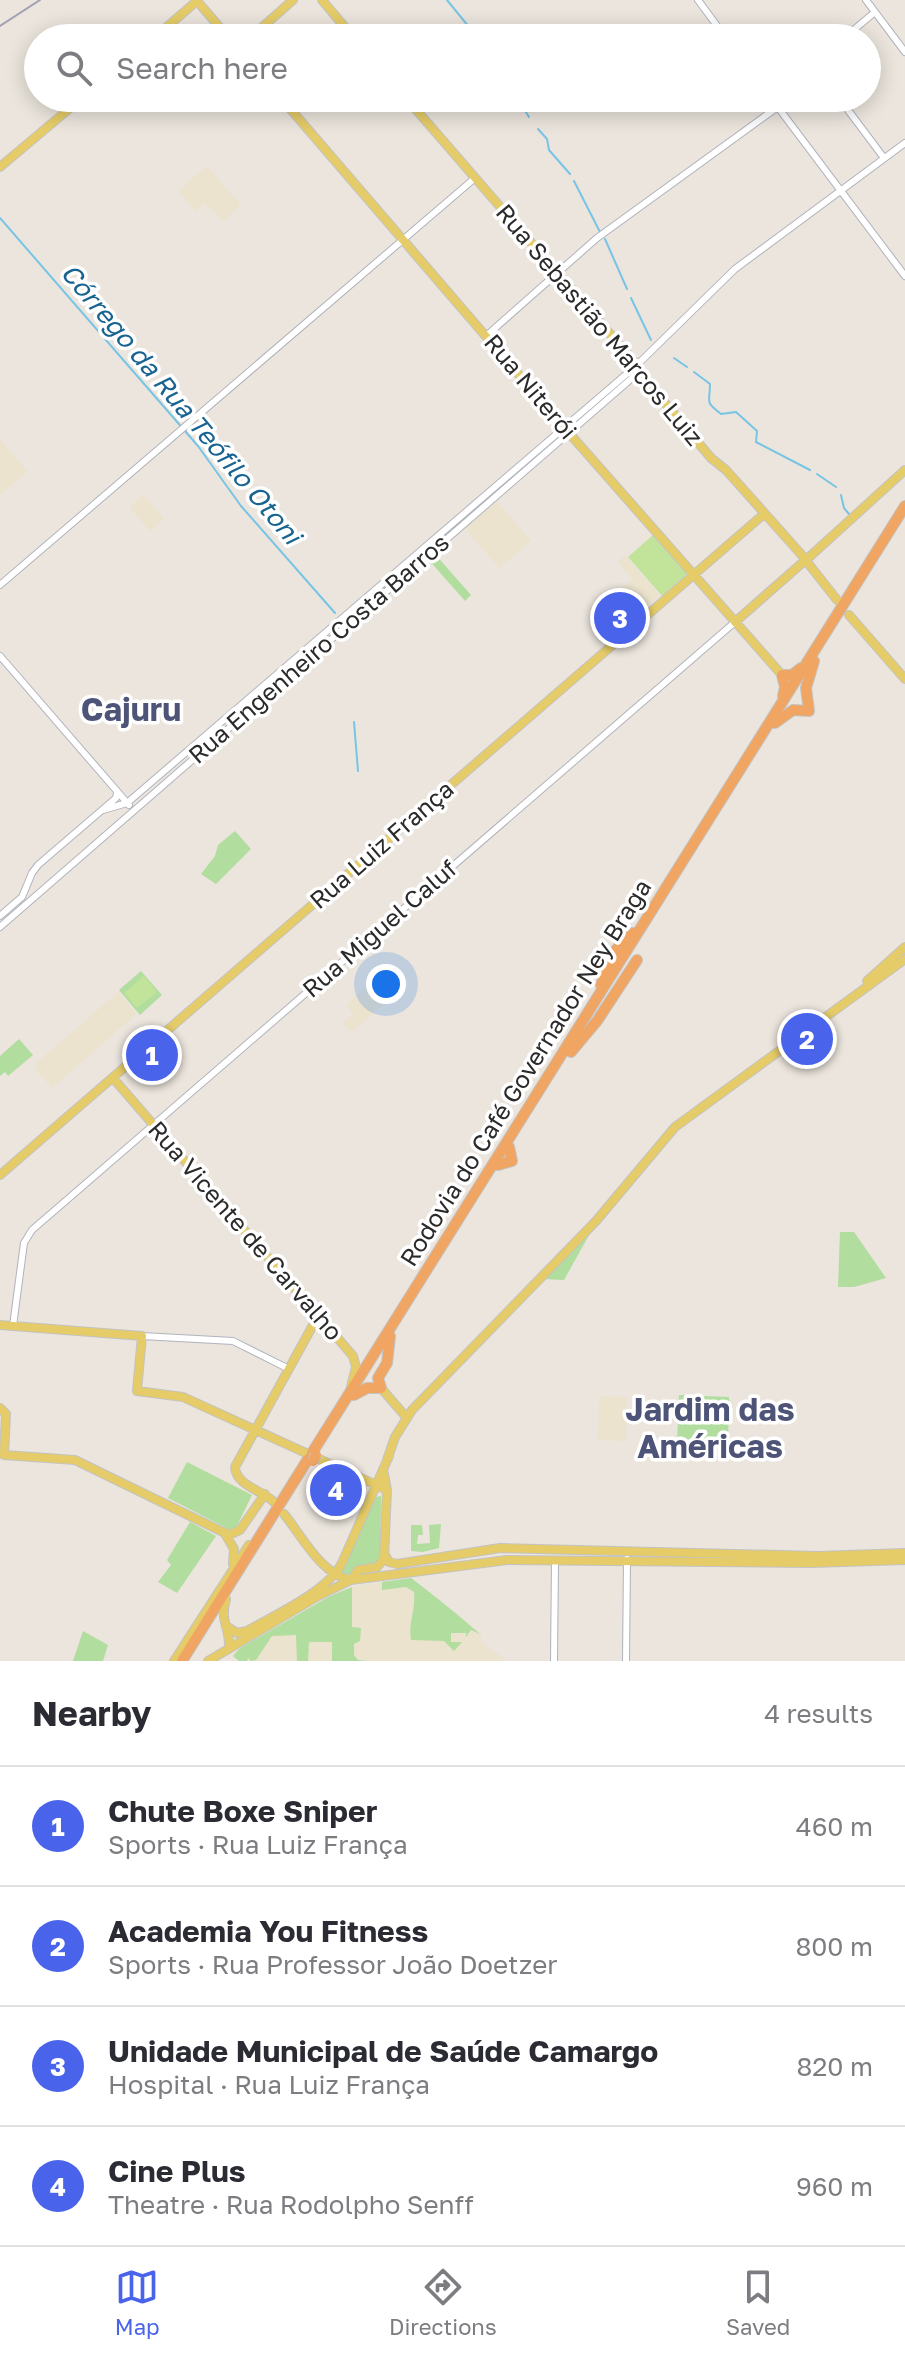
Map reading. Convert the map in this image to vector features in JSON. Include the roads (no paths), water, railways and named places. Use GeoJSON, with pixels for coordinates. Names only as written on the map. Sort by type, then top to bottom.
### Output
{"type":"FeatureCollection","features":[{"type":"Feature","properties":{"kind":"highway","name":"Rodovia do Café Governador Ney Braga"},"geometry":{"type":"LineString","coordinates":[[352,1393],[498,1165],[512,1161],[509,1147],[775,723],[905,506]]}},
{"type":"Feature","properties":{"kind":"highway","name":"Rodovia do Café Governador Ney Braga"},"geometry":{"type":"LineString","coordinates":[[185,1661],[585,1017],[611,956],[650,913],[781,704],[905,515]]}},
{"type":"Feature","properties":{"kind":"highway"},"geometry":{"type":"LineString","coordinates":[[781,704],[785,687],[782,675],[792,675],[810,662]]}},
{"type":"Feature","properties":{"kind":"highway"},"geometry":{"type":"LineString","coordinates":[[775,723],[804,701],[810,662]]}},
{"type":"Feature","properties":{"kind":"highway"},"geometry":{"type":"LineString","coordinates":[[571,1052],[597,1021],[637,960]]}},
{"type":"Feature","properties":{"kind":"highway"},"geometry":{"type":"LineString","coordinates":[[352,1393],[381,1388],[378,1378],[387,1363],[390,1336]]}},
{"type":"Feature","properties":{"kind":"highway","name":"Rodovia do Café Governador Ney Braga"},"geometry":{"type":"LineString","coordinates":[[185,1661],[272,1516],[312,1457]]}},
{"type":"Feature","properties":{"kind":"highway"},"geometry":{"type":"LineString","coordinates":[[239,1542],[272,1516]]}},
{"type":"Feature","properties":{"kind":"main road"},"geometry":{"type":"LineString","coordinates":[[170,24],[198,0],[218,24]]}},
{"type":"Feature","properties":{"kind":"main road"},"geometry":{"type":"LineString","coordinates":[[266,24],[293,0]]}},
{"type":"Feature","properties":{"kind":"main road"},"geometry":{"type":"LineString","coordinates":[[322,0],[342,24]]}},
{"type":"Feature","properties":{"kind":"main road"},"geometry":{"type":"LineString","coordinates":[[0,167],[65,112]]}},
{"type":"Feature","properties":{"kind":"main road","name":"Rua Niterói"},"geometry":{"type":"LineString","coordinates":[[293,112],[782,675]]}},
{"type":"Feature","properties":{"kind":"main road","name":"Rua Sebastião Marcos Luiz"},"geometry":{"type":"LineString","coordinates":[[418,112],[638,368],[711,458],[726,470],[804,562]]}},
{"type":"Feature","properties":{"kind":"main road","name":"Rua Miguel Caluf"},"geometry":{"type":"LineString","coordinates":[[735,622],[905,470]]}},
{"type":"Feature","properties":{"kind":"main road","name":"Rua Luiz França"},"geometry":{"type":"LineString","coordinates":[[0,1175],[764,514]]}},
{"type":"Feature","properties":{"kind":"main road"},"geometry":{"type":"LineString","coordinates":[[804,562],[837,600]]}},
{"type":"Feature","properties":{"kind":"main road"},"geometry":{"type":"LineString","coordinates":[[849,615],[905,679]]}},
{"type":"Feature","properties":{"kind":"main road"},"geometry":{"type":"LineString","coordinates":[[838,1008],[905,947]]}},
{"type":"Feature","properties":{"kind":"main road"},"geometry":{"type":"LineString","coordinates":[[208,1661],[290,1609],[334,1575],[405,1420],[596,1221],[655,1148],[686,1118],[905,959]]}},
{"type":"Feature","properties":{"kind":"main road","name":"Rua Vicente de Carvalho"},"geometry":{"type":"LineString","coordinates":[[113,1078],[353,1356],[352,1393]]}},
{"type":"Feature","properties":{"kind":"main road"},"geometry":{"type":"LineString","coordinates":[[275,1503],[235,1475],[236,1464],[318,1316]]}},
{"type":"Feature","properties":{"kind":"main road"},"geometry":{"type":"LineString","coordinates":[[0,1325],[142,1336],[137,1391],[180,1396],[387,1490]]}},
{"type":"Feature","properties":{"kind":"main road"},"geometry":{"type":"LineString","coordinates":[[381,1388],[405,1420]]}},
{"type":"Feature","properties":{"kind":"main road"},"geometry":{"type":"LineString","coordinates":[[3,1410],[4,1455],[75,1460],[239,1542]]}},
{"type":"Feature","properties":{"kind":"main road"},"geometry":{"type":"LineString","coordinates":[[351,1580],[358,1570],[382,1564],[385,1555],[385,1464]]}},
{"type":"Feature","properties":{"kind":"main road"},"geometry":{"type":"LineString","coordinates":[[371,1496],[387,1490]]}},
{"type":"Feature","properties":{"kind":"main road"},"geometry":{"type":"LineString","coordinates":[[174,1661],[232,1569],[239,1542],[265,1494]]}},
{"type":"Feature","properties":{"kind":"main road"},"geometry":{"type":"LineString","coordinates":[[284,1514],[334,1575],[351,1580]]}},
{"type":"Feature","properties":{"kind":"main road"},"geometry":{"type":"LineString","coordinates":[[223,1532],[233,1535],[239,1542]]}},
{"type":"Feature","properties":{"kind":"main road"},"geometry":{"type":"LineString","coordinates":[[232,1569],[239,1542]]}},
{"type":"Feature","properties":{"kind":"main road"},"geometry":{"type":"LineString","coordinates":[[385,1555],[389,1562],[397,1564],[479,1550],[518,1548],[627,1556],[905,1560]]}},
{"type":"Feature","properties":{"kind":"main road"},"geometry":{"type":"LineString","coordinates":[[516,1560],[521,1556],[518,1548]]}},
{"type":"Feature","properties":{"kind":"main road"},"geometry":{"type":"LineString","coordinates":[[529,1549],[526,1555],[531,1560]]}},
{"type":"Feature","properties":{"kind":"main road"},"geometry":{"type":"LineString","coordinates":[[851,1559],[905,1553]]}},
{"type":"Feature","properties":{"kind":"main road"},"geometry":{"type":"LineString","coordinates":[[226,1626],[231,1631],[241,1633],[351,1580],[486,1562],[627,1556]]}},
{"type":"Feature","properties":{"kind":"main road"},"geometry":{"type":"LineString","coordinates":[[226,1599],[222,1614],[229,1635],[229,1649]]}},
{"type":"Feature","properties":{"kind":"street"},"geometry":{"type":"LineString","coordinates":[[698,0],[716,24]]}},
{"type":"Feature","properties":{"kind":"street"},"geometry":{"type":"LineString","coordinates":[[866,0],[905,52]]}},
{"type":"Feature","properties":{"kind":"street"},"geometry":{"type":"LineString","coordinates":[[861,24],[875,12]]}},
{"type":"Feature","properties":{"kind":"street"},"geometry":{"type":"LineString","coordinates":[[486,336],[597,238],[771,112]]}},
{"type":"Feature","properties":{"kind":"street"},"geometry":{"type":"LineString","coordinates":[[782,112],[905,276]]}},
{"type":"Feature","properties":{"kind":"street"},"geometry":{"type":"LineString","coordinates":[[850,112],[884,158]]}},
{"type":"Feature","properties":{"kind":"street","name":"Rua Engenheiro Costa Barros"},"geometry":{"type":"LineString","coordinates":[[0,927],[130,807],[638,368],[735,269],[905,143]]}},
{"type":"Feature","properties":{"kind":"street"},"geometry":{"type":"LineString","coordinates":[[0,585],[475,178]]}},
{"type":"Feature","properties":{"kind":"street","name":"Rua Miguel Caluf"},"geometry":{"type":"LineString","coordinates":[[13,1326],[19,1270],[27,1237],[735,622]]}},
{"type":"Feature","properties":{"kind":"street"},"geometry":{"type":"LineString","coordinates":[[0,656],[130,807]]}},
{"type":"Feature","properties":{"kind":"street","name":"Rua Engenheiro Costa Barros"},"geometry":{"type":"LineString","coordinates":[[0,916],[22,897],[38,865],[116,798],[117,792]]}},
{"type":"Feature","properties":{"kind":"street","name":"Rua Engenheiro Costa Barros"},"geometry":{"type":"LineString","coordinates":[[103,810],[130,807]]}},
{"type":"Feature","properties":{"kind":"street"},"geometry":{"type":"LineString","coordinates":[[30,878],[31,888],[38,894]]}},
{"type":"Feature","properties":{"kind":"street"},"geometry":{"type":"LineString","coordinates":[[142,1336],[233,1341],[289,1369]]}},
{"type":"Feature","properties":{"kind":"street"},"geometry":{"type":"LineString","coordinates":[[626,1661],[627,1556]]}},
{"type":"Feature","properties":{"kind":"street"},"geometry":{"type":"LineString","coordinates":[[554,1661],[555,1560]]}},
{"type":"Feature","properties":{"kind":"waterway"},"geometry":{"type":"LineString","coordinates":[[447,0],[467,24]]}},
{"type":"Feature","properties":{"kind":"waterway"},"geometry":{"type":"LineString","coordinates":[[526,112],[529,117]]}},
{"type":"Feature","properties":{"kind":"waterway"},"geometry":{"type":"LineString","coordinates":[[538,129],[547,139],[549,150],[570,174]]}},
{"type":"Feature","properties":{"kind":"waterway"},"geometry":{"type":"LineString","coordinates":[[574,181],[600,232]]}},
{"type":"Feature","properties":{"kind":"waterway","name":"Córrego da Rua Teófilo Otoni"},"geometry":{"type":"LineString","coordinates":[[0,218],[198,446],[241,506],[335,613]]}},
{"type":"Feature","properties":{"kind":"waterway"},"geometry":{"type":"LineString","coordinates":[[605,239],[627,289]]}},
{"type":"Feature","properties":{"kind":"waterway"},"geometry":{"type":"LineString","coordinates":[[631,298],[651,340]]}},
{"type":"Feature","properties":{"kind":"waterway"},"geometry":{"type":"LineString","coordinates":[[674,358],[687,367]]}},
{"type":"Feature","properties":{"kind":"waterway"},"geometry":{"type":"LineString","coordinates":[[694,372],[710,384],[709,401],[716,410],[721,414],[736,412],[757,431],[756,442],[810,470]]}},
{"type":"Feature","properties":{"kind":"waterway"},"geometry":{"type":"LineString","coordinates":[[817,474],[836,487]]}},
{"type":"Feature","properties":{"kind":"waterway"},"geometry":{"type":"LineString","coordinates":[[841,495],[849,514]]}},
{"type":"Feature","properties":{"kind":"waterway","name":"Córrego da Rua Teófilo Otoni"},"geometry":{"type":"LineString","coordinates":[[354,722],[358,771]]}},
{"type":"Feature","properties":{"kind":"railway"},"geometry":{"type":"LineString","coordinates":[[0,26],[40,0]]}},
{"type":"Feature","properties":{"kind":"place","name":"Unidade Municipal de Saúde Camargo"},"geometry":{"type":"Point","coordinates":[620,618]}},
{"type":"Feature","properties":{"kind":"place","name":"Academia You Fitness"},"geometry":{"type":"Point","coordinates":[807,1039]}},
{"type":"Feature","properties":{"kind":"place","name":"Chute Boxe Sniper"},"geometry":{"type":"Point","coordinates":[152,1055]}},
{"type":"Feature","properties":{"kind":"place","name":"Cine Plus"},"geometry":{"type":"Point","coordinates":[336,1490]}},
{"type":"Feature","properties":{"kind":"district","name":"Cajuru"},"geometry":{"type":"Point","coordinates":[131,710]}},
{"type":"Feature","properties":{"kind":"district","name":"Jardim das Américas"},"geometry":{"type":"Point","coordinates":[710,1428]}}]}
